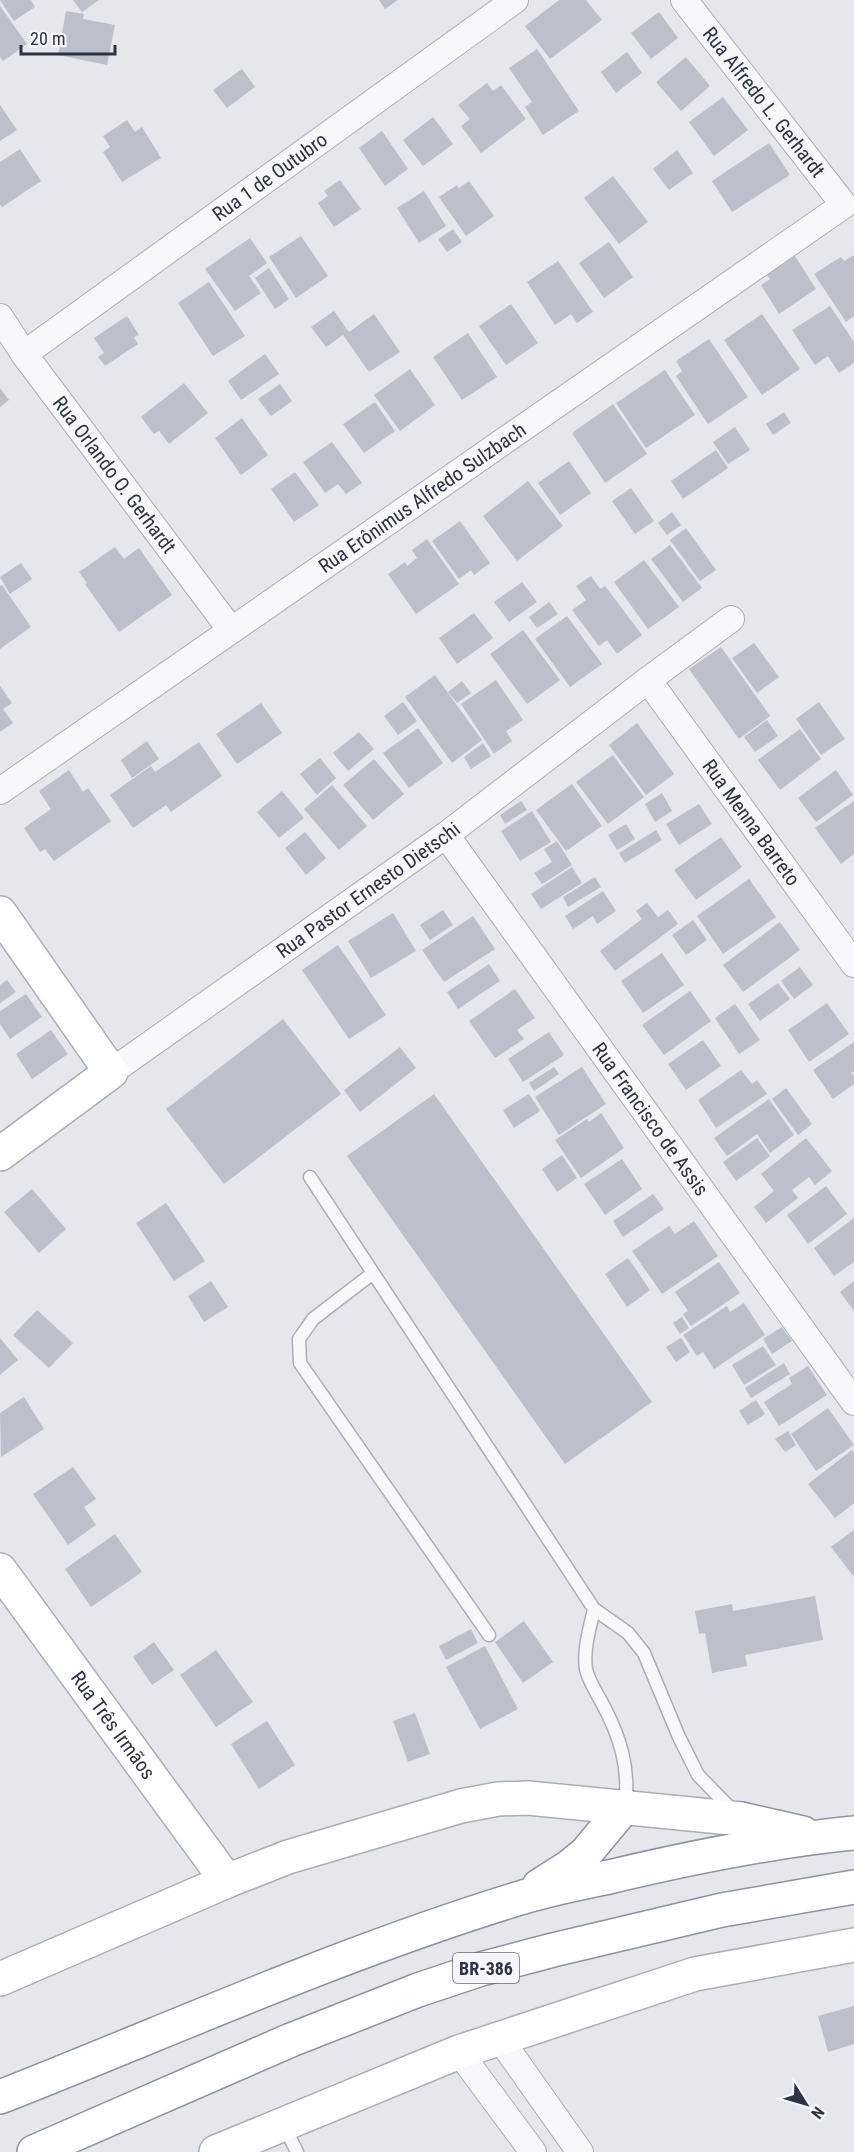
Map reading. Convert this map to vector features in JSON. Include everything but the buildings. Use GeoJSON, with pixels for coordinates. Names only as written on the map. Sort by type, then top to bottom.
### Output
{"type":"FeatureCollection","features":[{"type":"Feature","properties":{"kind":"main road"},"geometry":{"type":"LineString","coordinates":[[0,913],[111,1072]]}},
{"type":"Feature","properties":{"kind":"main road","name":"Rua Pastor Ernesto Dietschi"},"geometry":{"type":"LineString","coordinates":[[0,1154],[111,1072]]}},
{"type":"Feature","properties":{"kind":"main road","name":"Rua Três Irmãos"},"geometry":{"type":"LineString","coordinates":[[0,1570],[227,1881]]}},
{"type":"Feature","properties":{"kind":"main road"},"geometry":{"type":"LineString","coordinates":[[0,1979],[288,1857],[461,1806],[498,1799],[528,1798],[741,1819],[819,1836]]}},
{"type":"Feature","properties":{"kind":"main road"},"geometry":{"type":"LineString","coordinates":[[522,1897],[569,1867],[586,1853],[625,1806]]}},
{"type":"Feature","properties":{"kind":"main road"},"geometry":{"type":"LineString","coordinates":[[0,2097],[266,1989],[522,1897],[680,1860],[819,1836],[854,1833]]}},
{"type":"Feature","properties":{"kind":"main road","name":"BR-386"},"geometry":{"type":"LineString","coordinates":[[34,2152],[291,2040],[418,1990],[553,1950],[722,1910],[854,1887]]}},
{"type":"Feature","properties":{"kind":"main road"},"geometry":{"type":"LineString","coordinates":[[216,2152],[459,2052],[695,1974],[854,1945]]}},
{"type":"Feature","properties":{"kind":"street","name":"Rua 1 de Outubro"},"geometry":{"type":"LineString","coordinates":[[24,354],[515,0]]}},
{"type":"Feature","properties":{"kind":"street","name":"Rua Alfredo L. Gerhardt"},"geometry":{"type":"LineString","coordinates":[[684,0],[844,205]]}},
{"type":"Feature","properties":{"kind":"street","name":"Rua Erônimus Alfredo Sulzbach"},"geometry":{"type":"LineString","coordinates":[[0,791],[844,205]]}},
{"type":"Feature","properties":{"kind":"street","name":"Rua Orlando O. Gerhardt"},"geometry":{"type":"LineString","coordinates":[[0,317],[24,354],[231,630]]}},
{"type":"Feature","properties":{"kind":"street","name":"Rua Pastor Ernesto Dietschi"},"geometry":{"type":"LineString","coordinates":[[111,1072],[446,835],[731,619]]}},
{"type":"Feature","properties":{"kind":"street","name":"Rua Menna Barreto"},"geometry":{"type":"LineString","coordinates":[[648,680],[854,964]]}},
{"type":"Feature","properties":{"kind":"street","name":"Rua Francisco de Assis"},"geometry":{"type":"LineString","coordinates":[[446,835],[854,1402]]}},
{"type":"Feature","properties":{"kind":"street"},"geometry":{"type":"LineString","coordinates":[[500,2039],[580,2152]]}},
{"type":"Feature","properties":{"kind":"street"},"geometry":{"type":"LineString","coordinates":[[459,2052],[533,2152]]}},
{"type":"Feature","properties":{"kind":"lane"},"geometry":{"type":"LineString","coordinates":[[310,1178],[594,1609],[628,1633],[644,1653],[679,1737],[698,1775],[741,1819]]}},
{"type":"Feature","properties":{"kind":"lane"},"geometry":{"type":"LineString","coordinates":[[373,1273],[313,1319],[299,1339],[300,1363],[489,1635]]}},
{"type":"Feature","properties":{"kind":"lane"},"geometry":{"type":"LineString","coordinates":[[594,1609],[586,1649],[586,1671],[614,1725],[625,1757],[627,1787],[625,1806]]}},
{"type":"Feature","properties":{"kind":"lane"},"geometry":{"type":"LineString","coordinates":[[282,2123],[297,2152]]}}]}
